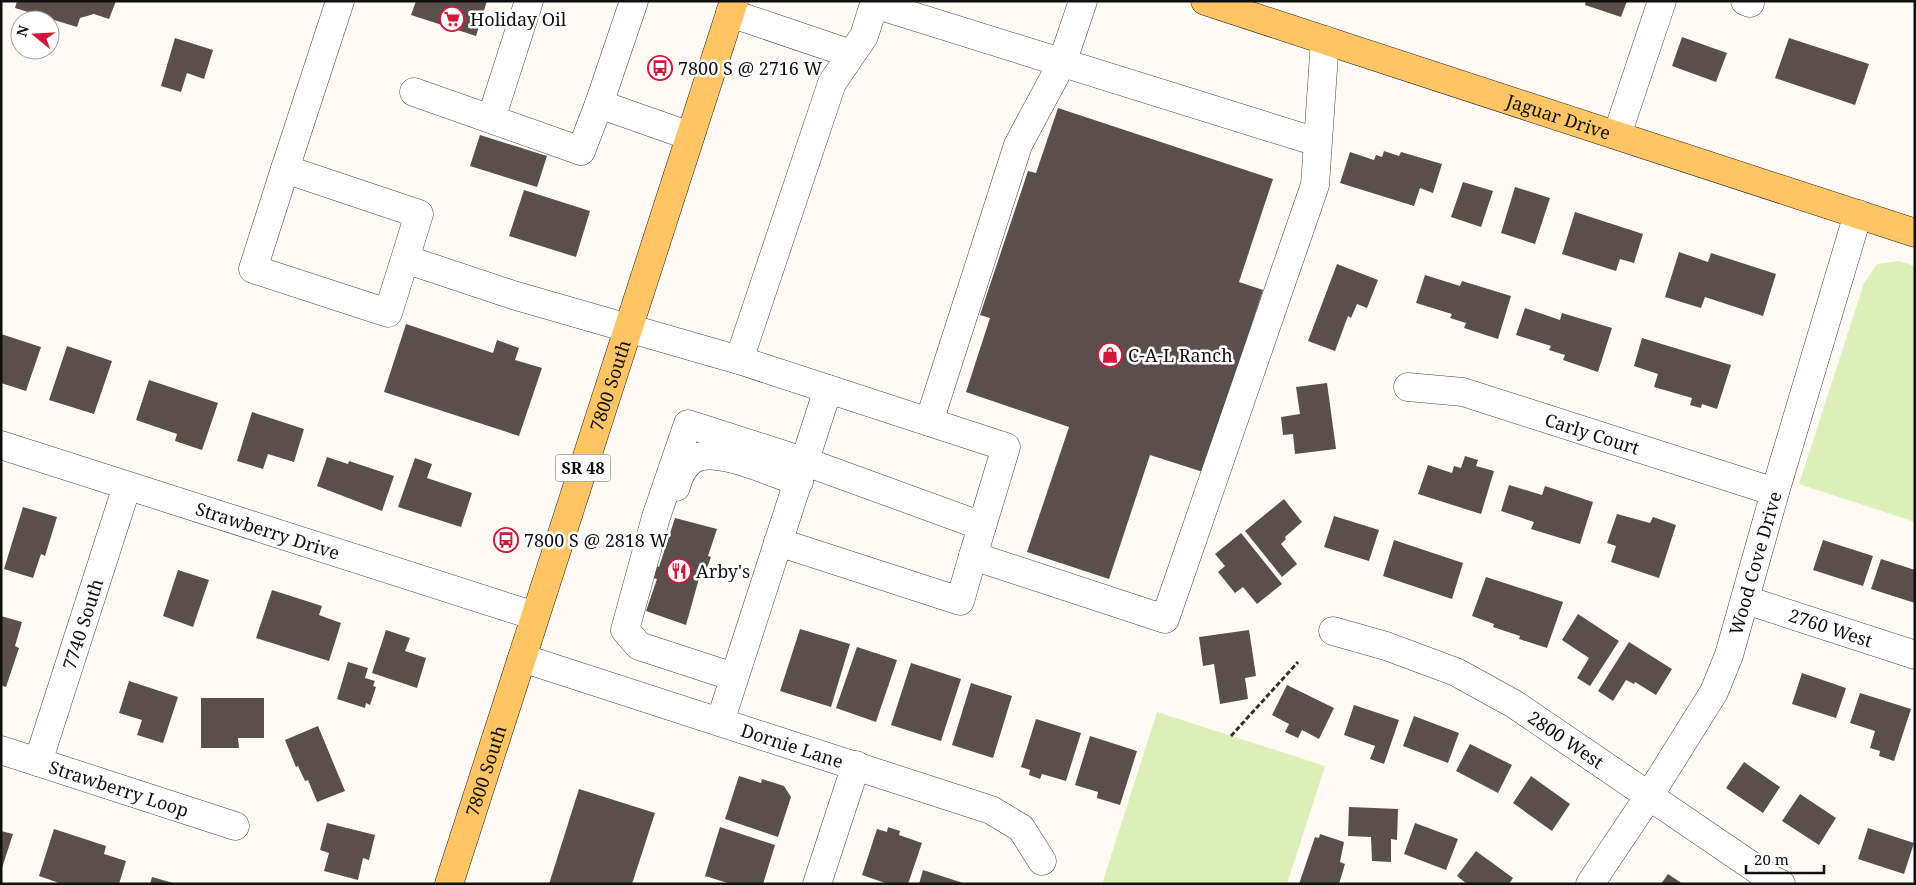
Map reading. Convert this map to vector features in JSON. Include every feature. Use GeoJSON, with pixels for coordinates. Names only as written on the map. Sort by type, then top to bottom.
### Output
{"type":"FeatureCollection","features":[{"type":"Feature","properties":{"kind":"main road","name":"Jaguar Drive"},"geometry":{"type":"LineString","coordinates":[[1204,1],[1915,233]]}},
{"type":"Feature","properties":{"kind":"main road","name":"7800 South"},"geometry":{"type":"LineString","coordinates":[[449,884],[732,7]]}},
{"type":"Feature","properties":{"kind":"street"},"geometry":{"type":"LineString","coordinates":[[285,169],[419,214],[388,313],[253,270],[285,169],[340,1]]}},
{"type":"Feature","properties":{"kind":"street"},"geometry":{"type":"LineString","coordinates":[[491,119],[528,1]]}},
{"type":"Feature","properties":{"kind":"street"},"geometry":{"type":"LineString","coordinates":[[414,92],[581,151],[634,1]]}},
{"type":"Feature","properties":{"kind":"street"},"geometry":{"type":"LineString","coordinates":[[929,422],[1018,145],[1062,63],[1083,1]]}},
{"type":"Feature","properties":{"kind":"street"},"geometry":{"type":"LineString","coordinates":[[1617,135],[1662,1]]}},
{"type":"Feature","properties":{"kind":"street"},"geometry":{"type":"LineString","coordinates":[[739,360],[832,83],[864,36],[875,3],[1317,142]]}},
{"type":"Feature","properties":{"kind":"street"},"geometry":{"type":"LineString","coordinates":[[732,7],[851,54]]}},
{"type":"Feature","properties":{"kind":"street"},"geometry":{"type":"LineString","coordinates":[[973,556],[1165,619],[1315,185],[1325,40]]}},
{"type":"Feature","properties":{"kind":"street"},"geometry":{"type":"LineString","coordinates":[[599,104],[690,136]]}},
{"type":"Feature","properties":{"kind":"street","name":"Wood Cove Drive"},"geometry":{"type":"LineString","coordinates":[[1590,884],[1650,796],[1714,692],[1729,655],[1775,492],[1858,214]]}},
{"type":"Feature","properties":{"kind":"street"},"geometry":{"type":"LineString","coordinates":[[405,259],[513,295],[739,360],[1006,447],[960,601],[778,542]]}},
{"type":"Feature","properties":{"kind":"street","name":"Carly Court"},"geometry":{"type":"LineString","coordinates":[[1408,388],[1463,392],[1775,492]]}},
{"type":"Feature","properties":{"kind":"street"},"geometry":{"type":"LineString","coordinates":[[720,722],[828,389]]}},
{"type":"Feature","properties":{"kind":"street"},"geometry":{"type":"LineString","coordinates":[[734,677],[639,646],[625,630],[656,516],[688,424],[802,472]]}},
{"type":"Feature","properties":{"kind":"street","name":"Strawberry Drive"},"geometry":{"type":"LineString","coordinates":[[1,445],[535,616]]}},
{"type":"Feature","properties":{"kind":"street"},"geometry":{"type":"LineString","coordinates":[[633,603],[646,588],[681,471],[698,458],[722,456],[802,472],[982,526]]}},
{"type":"Feature","properties":{"kind":"street","name":"7740 South"},"geometry":{"type":"LineString","coordinates":[[38,762],[127,486]]}},
{"type":"Feature","properties":{"kind":"street","name":"2760 West"},"geometry":{"type":"LineString","coordinates":[[1746,600],[1915,655]]}},
{"type":"Feature","properties":{"kind":"street","name":"2800 West"},"geometry":{"type":"LineString","coordinates":[[1333,631],[1386,646],[1456,672],[1514,704],[1781,884]]}},
{"type":"Feature","properties":{"kind":"street","name":"Dornie Lane"},"geometry":{"type":"LineString","coordinates":[[522,658],[991,810],[1021,828],[1042,861]]}},
{"type":"Feature","properties":{"kind":"street","name":"Strawberry Loop"},"geometry":{"type":"LineString","coordinates":[[1,750],[236,826]]}},
{"type":"Feature","properties":{"kind":"street"},"geometry":{"type":"LineString","coordinates":[[817,884],[856,765]]}},
{"type":"Feature","properties":{"kind":"path"},"geometry":{"type":"LineString","coordinates":[[1231,736],[1298,662]]}},
{"type":"Feature","properties":{"kind":"green space"},"geometry":{"type":"Polygon","coordinates":[[[1899,261],[1915,266],[1915,522],[1799,484],[1864,283],[1877,264],[1899,261]]]}},
{"type":"Feature","properties":{"kind":"green space"},"geometry":{"type":"Polygon","coordinates":[[[1157,712],[1325,766],[1287,884],[1102,884],[1157,712]]]}},
{"type":"Feature","properties":{"kind":"building"},"geometry":{"type":"Polygon","coordinates":[[[17,1],[116,1],[109,19],[94,14],[80,18],[77,27],[60,22],[60,10],[22,10],[15,8],[17,1]]]}},
{"type":"Feature","properties":{"kind":"building","name":"Holiday Oil"},"geometry":{"type":"Polygon","coordinates":[[[416,1],[487,1],[476,36],[411,15],[416,1]]]}},
{"type":"Feature","properties":{"kind":"building"},"geometry":{"type":"Polygon","coordinates":[[[1586,1],[1627,1],[1621,17],[1585,5],[1586,1]]]}},
{"type":"Feature","properties":{"kind":"building"},"geometry":{"type":"Polygon","coordinates":[[[1682,37],[1727,53],[1716,82],[1672,66],[1682,37]]]}},
{"type":"Feature","properties":{"kind":"building"},"geometry":{"type":"Polygon","coordinates":[[[175,38],[213,50],[204,79],[187,73],[181,92],[161,86],[175,38]]]}},
{"type":"Feature","properties":{"kind":"building"},"geometry":{"type":"Polygon","coordinates":[[[1789,38],[1869,64],[1855,105],[1775,78],[1789,38]]]}},
{"type":"Feature","properties":{"kind":"building","name":"C-A-L Ranch"},"geometry":{"type":"Polygon","coordinates":[[[1058,108],[1273,179],[1239,282],[1263,290],[1203,472],[1150,455],[1109,579],[1027,552],[1069,427],[966,392],[990,318],[980,315],[1028,171],[1036,173],[1058,108]]]}},
{"type":"Feature","properties":{"kind":"building"},"geometry":{"type":"Polygon","coordinates":[[[480,135],[547,156],[537,187],[470,166],[480,135]]]}},
{"type":"Feature","properties":{"kind":"building"},"geometry":{"type":"Polygon","coordinates":[[[1384,151],[1399,156],[1401,152],[1442,164],[1433,193],[1420,188],[1414,206],[1340,183],[1350,152],[1374,160],[1376,155],[1382,157],[1384,151]]]}},
{"type":"Feature","properties":{"kind":"building"},"geometry":{"type":"Polygon","coordinates":[[[1463,182],[1493,191],[1481,227],[1451,217],[1463,182]]]}},
{"type":"Feature","properties":{"kind":"building"},"geometry":{"type":"Polygon","coordinates":[[[1515,187],[1550,198],[1535,244],[1501,233],[1515,187]]]}},
{"type":"Feature","properties":{"kind":"building"},"geometry":{"type":"Polygon","coordinates":[[[524,190],[590,211],[576,257],[509,236],[524,190]]]}},
{"type":"Feature","properties":{"kind":"building"},"geometry":{"type":"Polygon","coordinates":[[[1575,212],[1643,234],[1634,263],[1620,259],[1616,271],[1562,254],[1575,212]]]}},
{"type":"Feature","properties":{"kind":"building"},"geometry":{"type":"Polygon","coordinates":[[[1679,252],[1708,262],[1711,253],[1776,274],[1763,316],[1705,297],[1701,308],[1665,297],[1679,252]]]}},
{"type":"Feature","properties":{"kind":"building"},"geometry":{"type":"Polygon","coordinates":[[[1337,264],[1378,280],[1367,308],[1357,304],[1351,318],[1348,316],[1335,351],[1308,341],[1337,264]]]}},
{"type":"Feature","properties":{"kind":"building"},"geometry":{"type":"Polygon","coordinates":[[[1425,275],[1460,286],[1462,281],[1511,296],[1498,339],[1464,328],[1466,323],[1450,318],[1452,314],[1416,303],[1425,275]]]}},
{"type":"Feature","properties":{"kind":"building"},"geometry":{"type":"Polygon","coordinates":[[[1525,308],[1560,320],[1562,313],[1612,328],[1598,372],[1563,360],[1565,355],[1549,350],[1551,346],[1516,335],[1525,308]]]}},
{"type":"Feature","properties":{"kind":"building"},"geometry":{"type":"Polygon","coordinates":[[[406,324],[493,353],[497,340],[519,348],[515,360],[542,368],[519,436],[384,392],[406,324]]]}},
{"type":"Feature","properties":{"kind":"building"},"geometry":{"type":"Polygon","coordinates":[[[1,334],[41,347],[26,391],[1,383],[1,334]]]}},
{"type":"Feature","properties":{"kind":"building"},"geometry":{"type":"Polygon","coordinates":[[[1642,338],[1731,365],[1717,409],[1702,404],[1701,408],[1690,405],[1692,398],[1654,387],[1658,374],[1634,366],[1642,338]]]}},
{"type":"Feature","properties":{"kind":"building"},"geometry":{"type":"Polygon","coordinates":[[[67,346],[112,361],[94,414],[49,400],[67,346]]]}},
{"type":"Feature","properties":{"kind":"building"},"geometry":{"type":"Polygon","coordinates":[[[149,380],[218,403],[202,450],[175,441],[177,434],[136,420],[149,380]]]}},
{"type":"Feature","properties":{"kind":"building"},"geometry":{"type":"Polygon","coordinates":[[[1327,383],[1336,449],[1295,454],[1293,434],[1283,435],[1281,417],[1300,414],[1296,387],[1327,383]]]}},
{"type":"Feature","properties":{"kind":"building"},"geometry":{"type":"Polygon","coordinates":[[[252,412],[304,429],[294,462],[268,454],[263,469],[237,461],[252,412]]]}},
{"type":"Feature","properties":{"kind":"building"},"geometry":{"type":"Polygon","coordinates":[[[1465,456],[1478,460],[1476,466],[1494,471],[1481,514],[1418,494],[1428,465],[1452,473],[1454,466],[1461,468],[1465,456]]]}},
{"type":"Feature","properties":{"kind":"building"},"geometry":{"type":"Polygon","coordinates":[[[327,457],[348,464],[349,461],[394,476],[382,511],[317,486],[327,457]]]}},
{"type":"Feature","properties":{"kind":"building"},"geometry":{"type":"Polygon","coordinates":[[[415,458],[432,464],[427,478],[472,493],[461,527],[398,507],[415,458]]]}},
{"type":"Feature","properties":{"kind":"building"},"geometry":{"type":"Polygon","coordinates":[[[1509,485],[1542,495],[1545,486],[1593,502],[1580,544],[1531,529],[1534,522],[1501,511],[1509,485]]]}},
{"type":"Feature","properties":{"kind":"building"},"geometry":{"type":"Polygon","coordinates":[[[1284,499],[1302,522],[1285,537],[1286,539],[1281,544],[1297,564],[1282,577],[1245,531],[1284,499]]]}},
{"type":"Feature","properties":{"kind":"building"},"geometry":{"type":"Polygon","coordinates":[[[23,507],[57,517],[45,556],[41,554],[33,578],[4,569],[23,507]]]}},
{"type":"Feature","properties":{"kind":"building"},"geometry":{"type":"Polygon","coordinates":[[[1617,514],[1650,523],[1653,517],[1676,525],[1659,578],[1611,562],[1616,546],[1607,543],[1617,514]]]}},
{"type":"Feature","properties":{"kind":"building"},"geometry":{"type":"Polygon","coordinates":[[[1334,516],[1379,530],[1369,561],[1324,547],[1334,516]]]}},
{"type":"Feature","properties":{"kind":"building","name":"Arby's"},"geometry":{"type":"Polygon","coordinates":[[[675,518],[717,529],[708,556],[711,557],[704,576],[700,575],[686,625],[646,611],[657,579],[650,577],[654,565],[659,567],[675,518]]]}},
{"type":"Feature","properties":{"kind":"building"},"geometry":{"type":"Polygon","coordinates":[[[1241,533],[1282,584],[1257,604],[1243,587],[1235,593],[1218,572],[1225,566],[1215,554],[1241,533]]]}},
{"type":"Feature","properties":{"kind":"building"},"geometry":{"type":"Polygon","coordinates":[[[1394,540],[1463,563],[1452,599],[1383,576],[1394,540]]]}},
{"type":"Feature","properties":{"kind":"building"},"geometry":{"type":"Polygon","coordinates":[[[1823,540],[1873,556],[1863,586],[1813,570],[1823,540]]]}},
{"type":"Feature","properties":{"kind":"building"},"geometry":{"type":"Polygon","coordinates":[[[1881,559],[1915,570],[1915,603],[1871,589],[1881,559]]]}},
{"type":"Feature","properties":{"kind":"building"},"geometry":{"type":"Polygon","coordinates":[[[178,570],[209,580],[193,627],[163,616],[178,570]]]}},
{"type":"Feature","properties":{"kind":"building"},"geometry":{"type":"Polygon","coordinates":[[[1486,577],[1563,602],[1547,648],[1519,639],[1520,636],[1493,627],[1494,624],[1472,616],[1486,577]]]}},
{"type":"Feature","properties":{"kind":"building"},"geometry":{"type":"Polygon","coordinates":[[[272,590],[322,606],[319,615],[341,623],[329,661],[256,638],[272,590]]]}},
{"type":"Feature","properties":{"kind":"building"},"geometry":{"type":"Polygon","coordinates":[[[1578,614],[1619,641],[1590,686],[1577,678],[1589,658],[1562,640],[1578,614]]]}},
{"type":"Feature","properties":{"kind":"building"},"geometry":{"type":"Polygon","coordinates":[[[1,616],[22,622],[15,646],[19,648],[6,687],[1,685],[1,616]]]}},
{"type":"Feature","properties":{"kind":"building"},"geometry":{"type":"Polygon","coordinates":[[[800,629],[850,644],[831,707],[780,691],[800,629]]]}},
{"type":"Feature","properties":{"kind":"building"},"geometry":{"type":"Polygon","coordinates":[[[386,630],[410,638],[405,651],[426,658],[417,688],[372,673],[386,630]]]}},
{"type":"Feature","properties":{"kind":"building"},"geometry":{"type":"Polygon","coordinates":[[[1249,630],[1256,676],[1245,678],[1248,699],[1220,704],[1214,664],[1203,666],[1199,637],[1249,630]]]}},
{"type":"Feature","properties":{"kind":"building"},"geometry":{"type":"Polygon","coordinates":[[[1629,642],[1672,669],[1656,695],[1635,682],[1634,684],[1626,680],[1613,701],[1598,691],[1629,642]]]}},
{"type":"Feature","properties":{"kind":"building"},"geometry":{"type":"Polygon","coordinates":[[[857,647],[897,660],[876,722],[836,708],[857,647]]]}},
{"type":"Feature","properties":{"kind":"building"},"geometry":{"type":"Polygon","coordinates":[[[348,662],[368,668],[365,678],[375,681],[373,686],[376,687],[370,705],[366,703],[365,708],[337,699],[348,662]]]}},
{"type":"Feature","properties":{"kind":"building"},"geometry":{"type":"Polygon","coordinates":[[[911,663],[961,679],[941,741],[891,725],[911,663]]]}},
{"type":"Feature","properties":{"kind":"building"},"geometry":{"type":"Polygon","coordinates":[[[1802,673],[1846,688],[1836,718],[1792,704],[1802,673]]]}},
{"type":"Feature","properties":{"kind":"building"},"geometry":{"type":"Polygon","coordinates":[[[129,681],[178,697],[163,743],[137,735],[142,720],[119,713],[129,681]]]}},
{"type":"Feature","properties":{"kind":"building"},"geometry":{"type":"Polygon","coordinates":[[[971,683],[1012,696],[993,758],[952,745],[971,683]]]}},
{"type":"Feature","properties":{"kind":"building"},"geometry":{"type":"Polygon","coordinates":[[[1287,685],[1334,708],[1319,739],[1302,730],[1298,738],[1285,732],[1289,724],[1272,715],[1287,685]]]}},
{"type":"Feature","properties":{"kind":"building"},"geometry":{"type":"Polygon","coordinates":[[[1860,693],[1911,709],[1894,761],[1879,756],[1880,751],[1870,748],[1875,731],[1850,723],[1860,693]]]}},
{"type":"Feature","properties":{"kind":"building"},"geometry":{"type":"Polygon","coordinates":[[[201,698],[264,698],[264,738],[238,738],[239,748],[201,748],[201,698]]]}},
{"type":"Feature","properties":{"kind":"building"},"geometry":{"type":"Polygon","coordinates":[[[1354,705],[1399,720],[1384,764],[1370,759],[1375,746],[1344,735],[1354,705]]]}},
{"type":"Feature","properties":{"kind":"building"},"geometry":{"type":"Polygon","coordinates":[[[1414,716],[1459,733],[1448,763],[1403,746],[1414,716]]]}},
{"type":"Feature","properties":{"kind":"building"},"geometry":{"type":"Polygon","coordinates":[[[1036,719],[1081,733],[1066,781],[1042,774],[1040,779],[1029,775],[1030,770],[1021,767],[1036,719]]]}},
{"type":"Feature","properties":{"kind":"building"},"geometry":{"type":"Polygon","coordinates":[[[318,726],[345,791],[317,802],[308,780],[305,781],[298,766],[296,767],[285,740],[318,726]]]}},
{"type":"Feature","properties":{"kind":"building"},"geometry":{"type":"Polygon","coordinates":[[[1090,736],[1137,751],[1120,805],[1097,798],[1098,792],[1075,785],[1090,736]]]}},
{"type":"Feature","properties":{"kind":"building"},"geometry":{"type":"Polygon","coordinates":[[[1470,744],[1512,765],[1498,793],[1456,771],[1470,744]]]}},
{"type":"Feature","properties":{"kind":"building"},"geometry":{"type":"Polygon","coordinates":[[[1744,762],[1780,787],[1763,813],[1726,788],[1744,762]]]}},
{"type":"Feature","properties":{"kind":"building"},"geometry":{"type":"Polygon","coordinates":[[[739,776],[761,783],[762,779],[784,786],[791,797],[778,837],[725,819],[739,776]]]}},
{"type":"Feature","properties":{"kind":"building"},"geometry":{"type":"Polygon","coordinates":[[[1531,776],[1570,804],[1552,831],[1513,803],[1531,776]]]}},
{"type":"Feature","properties":{"kind":"building"},"geometry":{"type":"Polygon","coordinates":[[[579,789],[655,813],[632,884],[549,884],[579,789]]]}},
{"type":"Feature","properties":{"kind":"building"},"geometry":{"type":"Polygon","coordinates":[[[1800,794],[1836,818],[1819,845],[1782,821],[1800,794]]]}},
{"type":"Feature","properties":{"kind":"building"},"geometry":{"type":"Polygon","coordinates":[[[1349,807],[1398,809],[1397,840],[1391,839],[1391,862],[1372,861],[1371,837],[1348,836],[1349,807]]]}},
{"type":"Feature","properties":{"kind":"building"},"geometry":{"type":"Polygon","coordinates":[[[327,823],[375,835],[369,860],[363,858],[358,880],[324,871],[329,853],[320,850],[327,823]]]}},
{"type":"Feature","properties":{"kind":"building"},"geometry":{"type":"Polygon","coordinates":[[[1415,823],[1458,839],[1446,870],[1404,854],[1415,823]]]}},
{"type":"Feature","properties":{"kind":"building"},"geometry":{"type":"Polygon","coordinates":[[[720,827],[775,845],[763,884],[731,884],[705,876],[720,827]]]}},
{"type":"Feature","properties":{"kind":"building"},"geometry":{"type":"Polygon","coordinates":[[[888,827],[900,831],[899,835],[922,843],[908,884],[888,884],[862,875],[877,829],[887,832],[888,827]]]}},
{"type":"Feature","properties":{"kind":"building"},"geometry":{"type":"Polygon","coordinates":[[[1868,828],[1914,843],[1904,874],[1858,859],[1868,828]]]}},
{"type":"Feature","properties":{"kind":"building"},"geometry":{"type":"Polygon","coordinates":[[[54,829],[106,846],[104,854],[126,861],[119,884],[62,884],[39,876],[54,829]]]}},
{"type":"Feature","properties":{"kind":"building"},"geometry":{"type":"Polygon","coordinates":[[[1,831],[13,834],[2,868],[1,868],[1,831]]]}},
{"type":"Feature","properties":{"kind":"building"},"geometry":{"type":"Polygon","coordinates":[[[1320,834],[1344,842],[1340,862],[1345,864],[1339,884],[1299,884],[1315,837],[1319,838],[1320,834]]]}},
{"type":"Feature","properties":{"kind":"building"},"geometry":{"type":"Polygon","coordinates":[[[1476,851],[1513,878],[1509,884],[1467,884],[1457,876],[1476,851]]]}},
{"type":"Feature","properties":{"kind":"building"},"geometry":{"type":"Polygon","coordinates":[[[923,870],[963,883],[963,884],[919,884],[923,870]]]}},
{"type":"Feature","properties":{"kind":"building"},"geometry":{"type":"Polygon","coordinates":[[[1668,874],[1683,884],[1661,884],[1668,874]]]}},
{"type":"Feature","properties":{"kind":"building"},"geometry":{"type":"Polygon","coordinates":[[[152,877],[173,883],[173,884],[150,884],[152,877]]]}},
{"type":"Feature","properties":{"kind":"place","name":"Holiday Oil"},"geometry":{"type":"Point","coordinates":[452,19]}},
{"type":"Feature","properties":{"kind":"place","name":"7800 S @ 2716 W"},"geometry":{"type":"Point","coordinates":[660,68]}},
{"type":"Feature","properties":{"kind":"place","name":"C-A-L Ranch"},"geometry":{"type":"Point","coordinates":[1110,355]}},
{"type":"Feature","properties":{"kind":"place","name":"7800 S @ 2818 W"},"geometry":{"type":"Point","coordinates":[506,540]}},
{"type":"Feature","properties":{"kind":"place","name":"Arby's"},"geometry":{"type":"Point","coordinates":[679,571]}}]}
